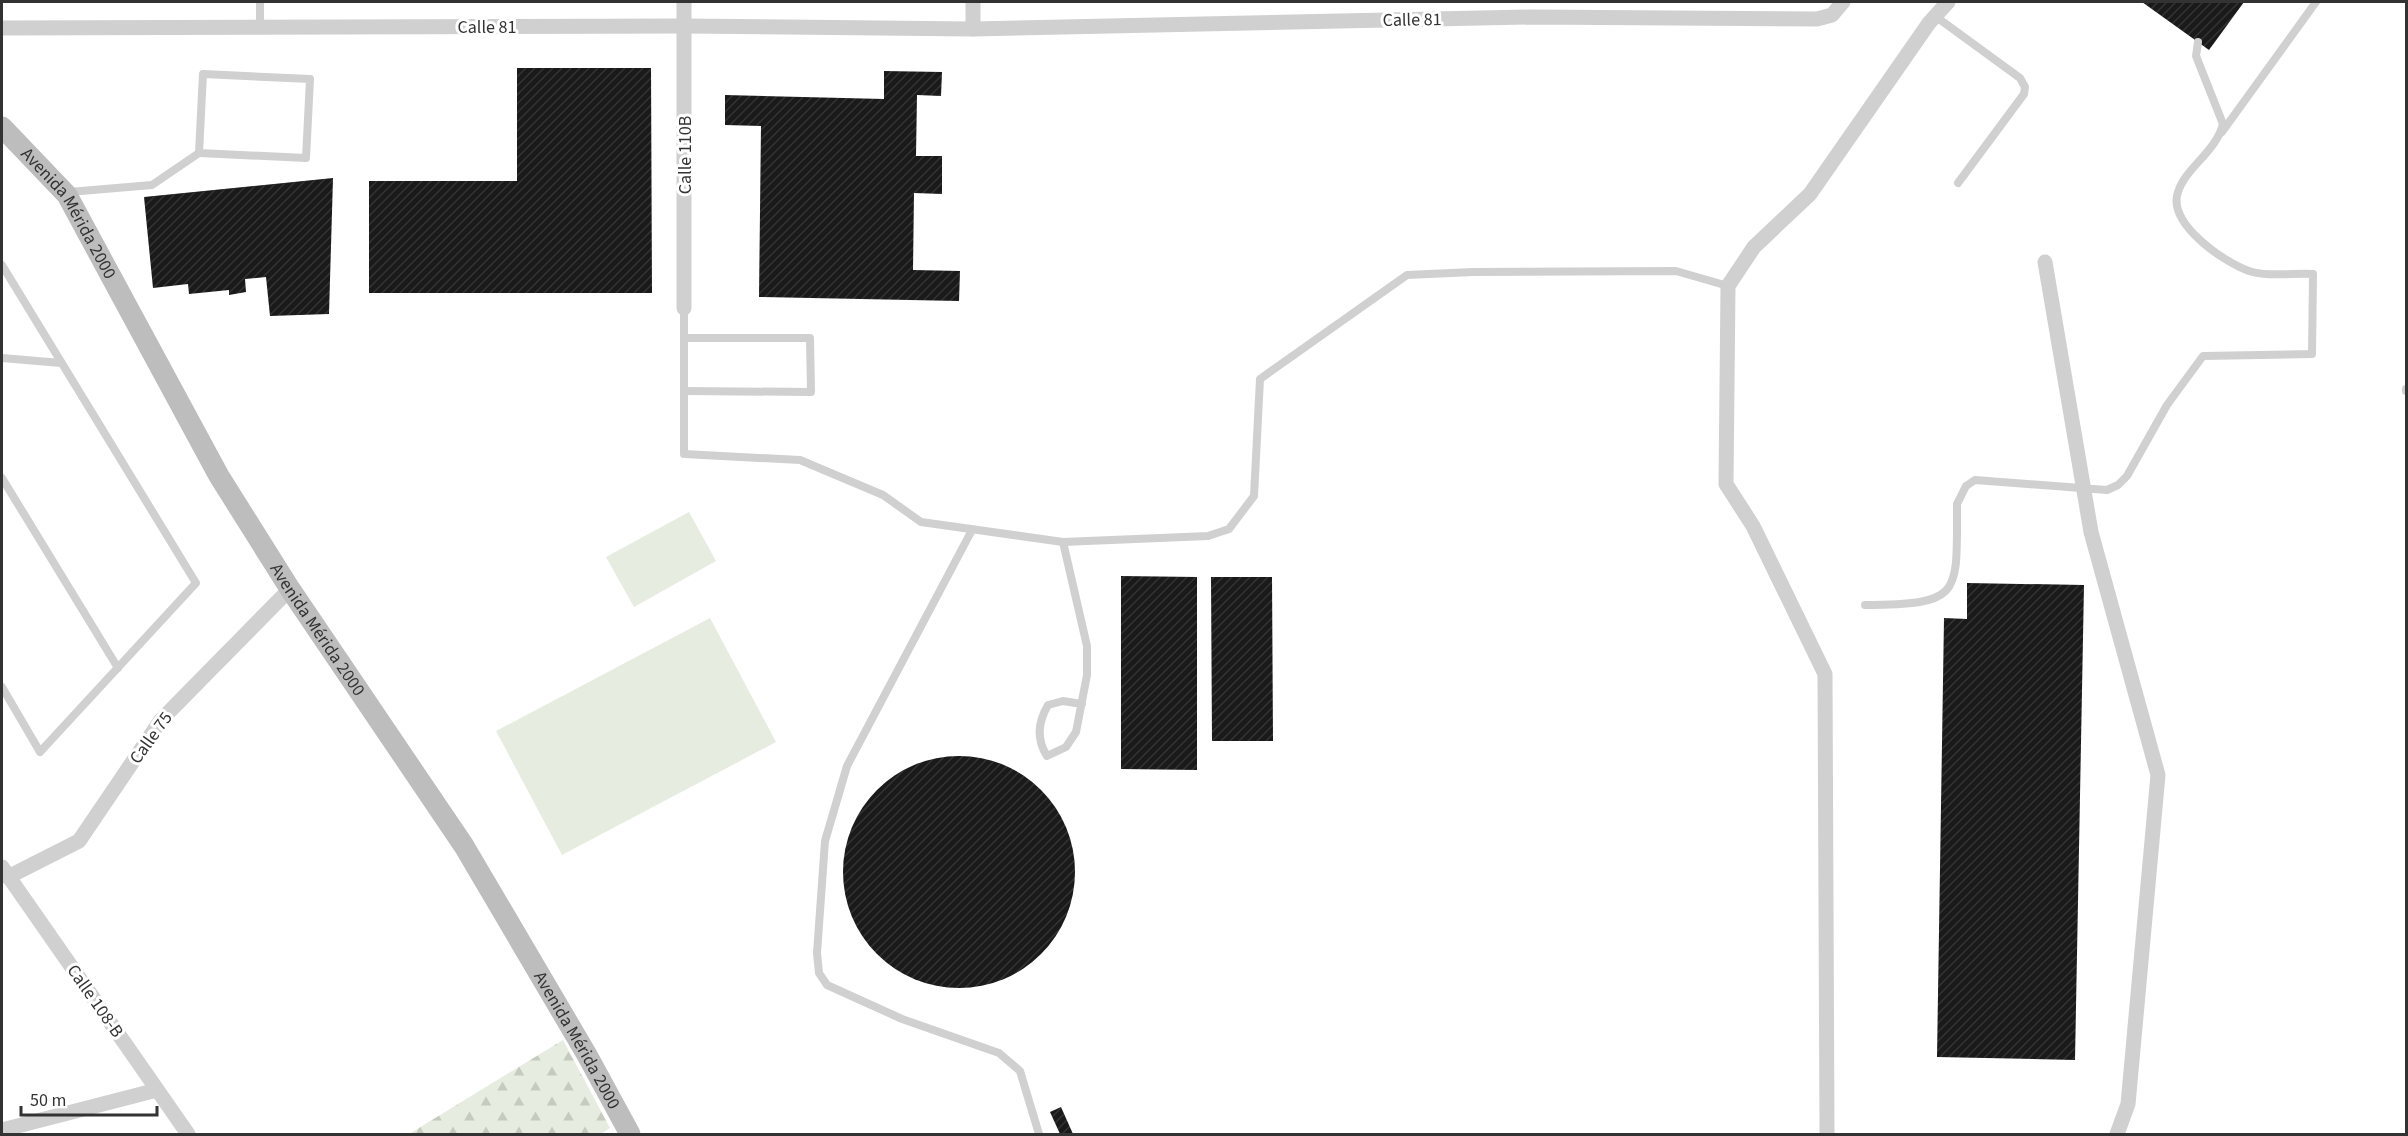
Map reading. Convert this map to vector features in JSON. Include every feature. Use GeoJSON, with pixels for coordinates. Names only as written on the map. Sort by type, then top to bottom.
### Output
{"type":"FeatureCollection","features":[{"type":"Feature","properties":{"kind":"main road","name":"Avenida Mérida 2000"},"geometry":{"type":"LineString","coordinates":[[2,127],[64,192],[219,476],[290,589],[464,846],[587,1055],[630,1134]]}},
{"type":"Feature","properties":{"kind":"street","name":"Calle 110B"},"geometry":{"type":"LineString","coordinates":[[684,2],[684,308]]}},
{"type":"Feature","properties":{"kind":"street"},"geometry":{"type":"LineString","coordinates":[[973,2],[973,29]]}},
{"type":"Feature","properties":{"kind":"street","name":"Calle 81"},"geometry":{"type":"LineString","coordinates":[[2,28],[685,26],[973,29],[1530,17],[1817,19],[1832,15],[1843,2]]}},
{"type":"Feature","properties":{"kind":"street"},"geometry":{"type":"LineString","coordinates":[[1827,1134],[1825,674],[1753,526],[1726,484],[1728,286],[1754,247],[1810,195],[1935,16],[1948,2]]}},
{"type":"Feature","properties":{"kind":"street"},"geometry":{"type":"LineString","coordinates":[[2045,262],[2091,532],[2158,775],[2128,1104],[2117,1134]]}},
{"type":"Feature","properties":{"kind":"street","name":"Calle 75"},"geometry":{"type":"LineString","coordinates":[[5,872],[79,842],[161,720],[290,589]]}},
{"type":"Feature","properties":{"kind":"street","name":"Calle 108-B"},"geometry":{"type":"LineString","coordinates":[[5,872],[188,1134]]}},
{"type":"Feature","properties":{"kind":"street"},"geometry":{"type":"LineString","coordinates":[[2,1130],[157,1090]]}},
{"type":"Feature","properties":{"kind":"lane"},"geometry":{"type":"LineString","coordinates":[[260,2],[260,27]]}},
{"type":"Feature","properties":{"kind":"lane"},"geometry":{"type":"LineString","coordinates":[[1865,605],[1918,604],[1934,600],[1952,583],[1957,570],[1957,504],[1966,486],[1975,480],[2107,490],[2118,485],[2127,476],[2167,405],[2203,356],[2312,354],[2313,274],[2251,272],[2235,264],[2198,238],[2179,216],[2176,203],[2178,190],[2220,136],[2316,2]]}},
{"type":"Feature","properties":{"kind":"lane"},"geometry":{"type":"LineString","coordinates":[[1935,16],[2020,78],[2025,87],[2024,94],[1958,183]]}},
{"type":"Feature","properties":{"kind":"lane"},"geometry":{"type":"LineString","coordinates":[[2198,42],[2196,56],[2223,124],[2220,136]]}},
{"type":"Feature","properties":{"kind":"lane"},"geometry":{"type":"LineString","coordinates":[[64,192],[152,185],[199,153],[306,158],[310,80],[203,74],[199,153]]}},
{"type":"Feature","properties":{"kind":"lane"},"geometry":{"type":"LineString","coordinates":[[2,265],[196,583],[40,752],[2,687]]}},
{"type":"Feature","properties":{"kind":"lane"},"geometry":{"type":"LineString","coordinates":[[684,308],[684,454],[800,460],[883,495],[921,522],[1063,542],[1208,536],[1229,529],[1254,496],[1260,379],[1407,275],[1473,272],[1676,272],[1728,286]]}},
{"type":"Feature","properties":{"kind":"lane"},"geometry":{"type":"LineString","coordinates":[[684,338],[810,338],[811,392],[684,391]]}},
{"type":"Feature","properties":{"kind":"lane"},"geometry":{"type":"LineString","coordinates":[[2,358],[61,363]]}},
{"type":"Feature","properties":{"kind":"lane"},"geometry":{"type":"LineString","coordinates":[[2,478],[118,668]]}},
{"type":"Feature","properties":{"kind":"lane"},"geometry":{"type":"LineString","coordinates":[[972,530],[847,766],[825,841],[817,953],[819,973],[827,985],[902,1019],[999,1053],[1020,1071],[1039,1134]]}},
{"type":"Feature","properties":{"kind":"lane"},"geometry":{"type":"LineString","coordinates":[[1063,542],[1087,646],[1087,675],[1082,704],[1076,732],[1066,747],[1047,756],[1040,746],[1039,729],[1042,715],[1048,705],[1063,701],[1082,704]]}},
{"type":"Feature","properties":{"kind":"green space"},"geometry":{"type":"Polygon","coordinates":[[[689,512],[716,561],[634,607],[606,557],[689,512]]]}},
{"type":"Feature","properties":{"kind":"green space"},"geometry":{"type":"Polygon","coordinates":[[[710,618],[776,742],[562,855],[496,731],[710,618]]]}},
{"type":"Feature","properties":{"kind":"green space"},"geometry":{"type":"Polygon","coordinates":[[[563,1040],[610,1128],[601,1134],[409,1134],[563,1040]]]}},
{"type":"Feature","properties":{"kind":"building"},"geometry":{"type":"Polygon","coordinates":[[[2142,2],[2244,2],[2209,50],[2142,2]]]}},
{"type":"Feature","properties":{"kind":"building"},"geometry":{"type":"Polygon","coordinates":[[[517,68],[651,68],[652,293],[369,293],[369,181],[517,181],[517,68]]]}},
{"type":"Feature","properties":{"kind":"building"},"geometry":{"type":"Polygon","coordinates":[[[884,71],[942,72],[941,96],[917,95],[916,156],[942,156],[942,194],[914,193],[913,270],[960,271],[959,301],[759,297],[761,126],[725,125],[725,95],[884,99],[884,71]]]}},
{"type":"Feature","properties":{"kind":"building"},"geometry":{"type":"Polygon","coordinates":[[[333,178],[329,314],[270,316],[266,277],[245,279],[246,292],[229,295],[229,290],[189,294],[188,284],[153,288],[144,197],[333,178]]]}},
{"type":"Feature","properties":{"kind":"building"},"geometry":{"type":"Polygon","coordinates":[[[1121,576],[1197,577],[1197,770],[1121,769],[1121,576]]]}},
{"type":"Feature","properties":{"kind":"building"},"geometry":{"type":"Polygon","coordinates":[[[1211,577],[1272,577],[1273,741],[1212,741],[1211,577]]]}},
{"type":"Feature","properties":{"kind":"building"},"geometry":{"type":"Polygon","coordinates":[[[1967,583],[2084,585],[2075,1060],[1937,1057],[1944,618],[1967,619],[1967,583]]]}},
{"type":"Feature","properties":{"kind":"building"},"geometry":{"type":"Polygon","coordinates":[[[959,756],[993,761],[1003,765],[1023,776],[1041,790],[1055,808],[1066,828],[1070,838],[1075,872],[1070,906],[1066,916],[1055,936],[1041,954],[1023,968],[1003,979],[993,983],[959,988],[925,983],[915,979],[895,968],[877,954],[863,936],[852,916],[848,906],[843,872],[848,838],[852,828],[863,808],[877,790],[895,776],[915,765],[925,761],[959,756]]]}},
{"type":"Feature","properties":{"kind":"building"},"geometry":{"type":"Polygon","coordinates":[[[1061,1107],[1073,1134],[1060,1134],[1050,1112],[1061,1107]]]}}]}
